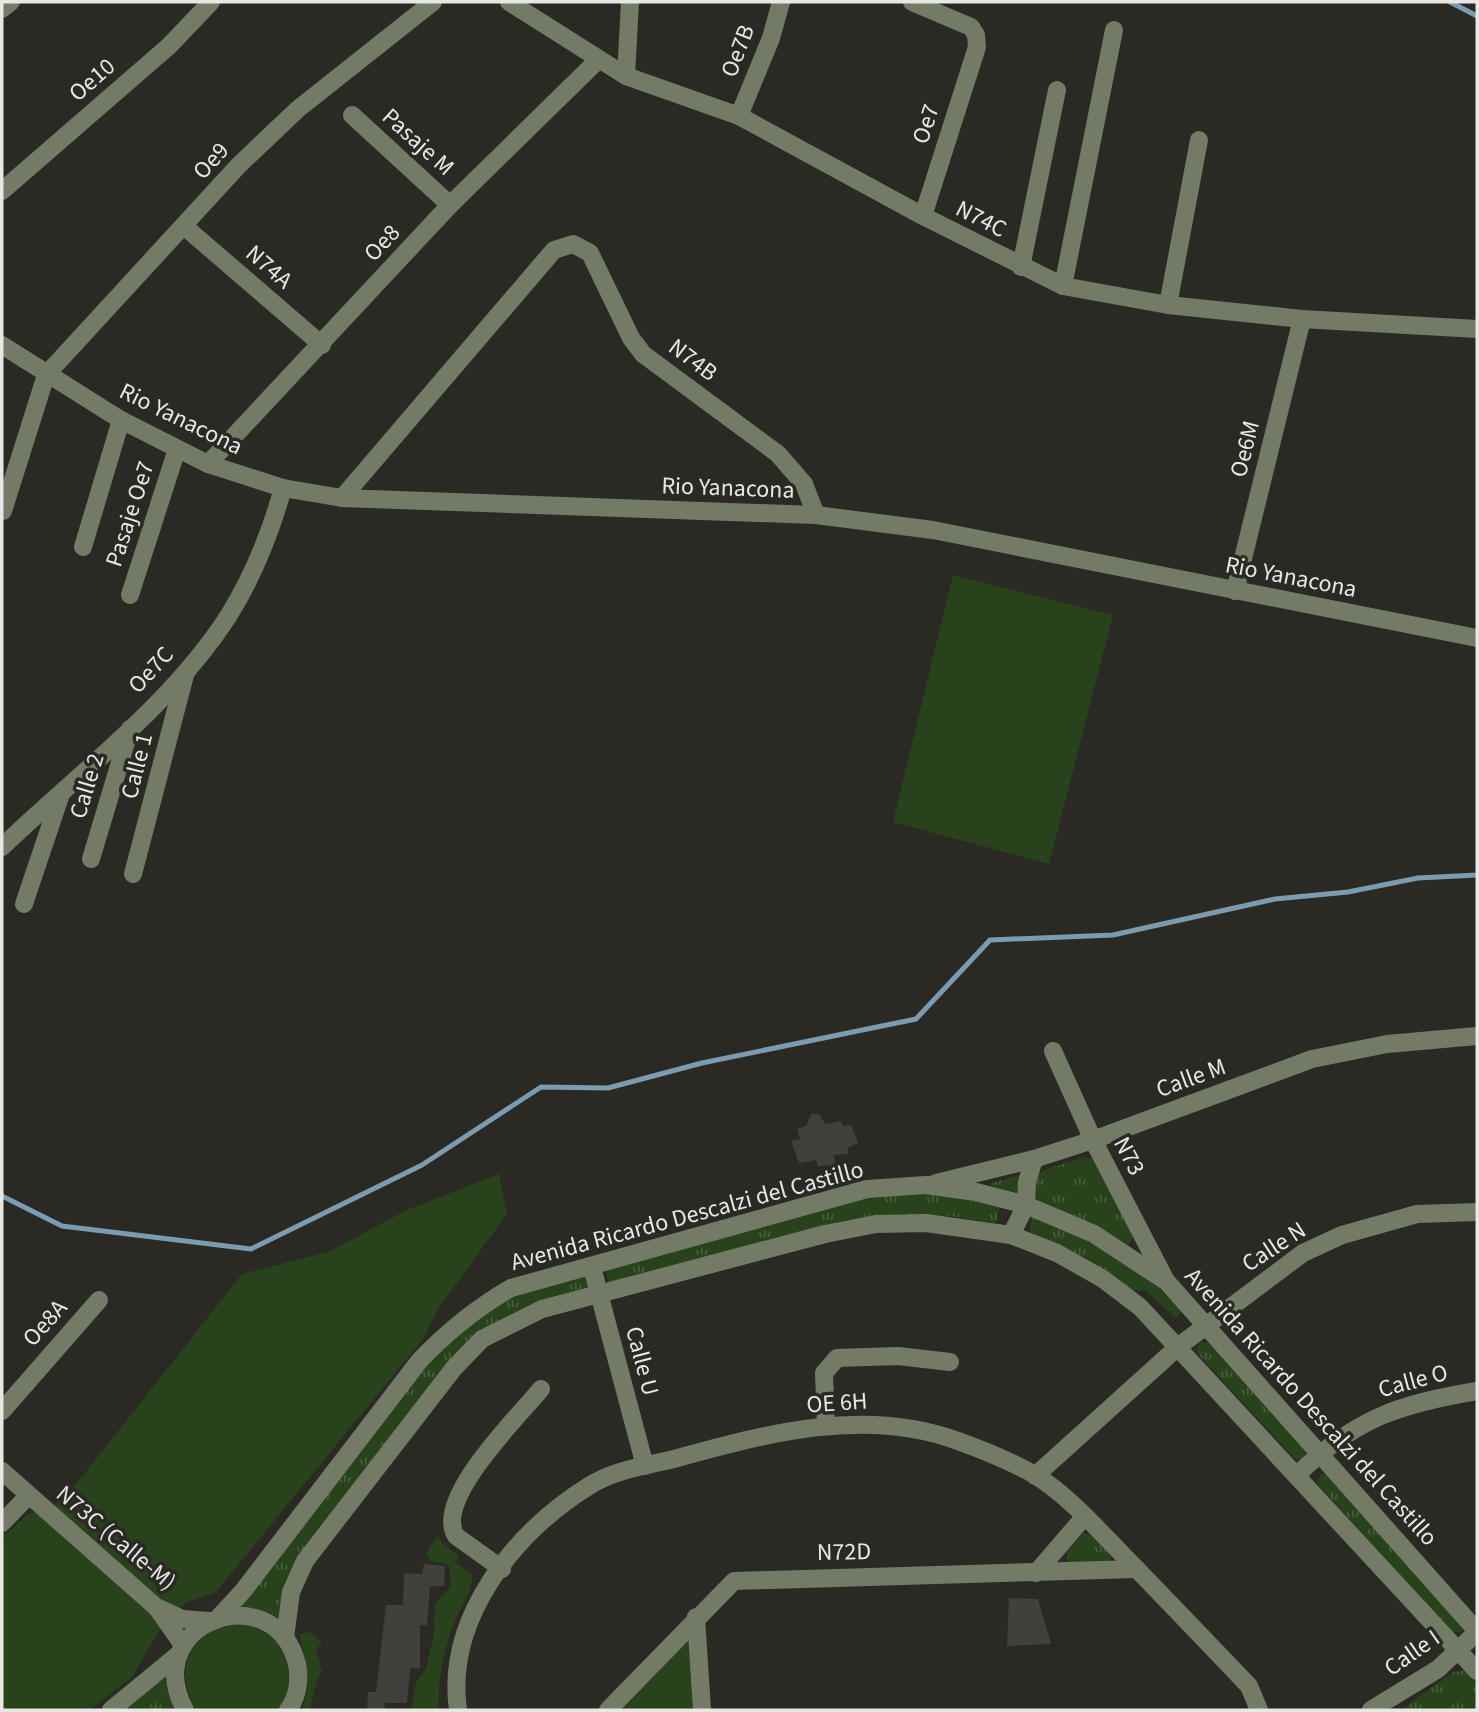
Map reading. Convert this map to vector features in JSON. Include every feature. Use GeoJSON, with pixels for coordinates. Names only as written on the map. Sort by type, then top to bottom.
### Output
{"type":"FeatureCollection","features":[{"type":"Feature","properties":{"kind":"street"},"geometry":{"type":"LineString","coordinates":[[2,9],[11,2]]}},
{"type":"Feature","properties":{"kind":"street","name":"Oe10"},"geometry":{"type":"LineString","coordinates":[[2,191],[169,46],[211,2]]}},
{"type":"Feature","properties":{"kind":"street","name":"Oe9"},"geometry":{"type":"LineString","coordinates":[[46,375],[185,227],[239,165],[298,109],[433,2]]}},
{"type":"Feature","properties":{"kind":"street","name":"N74C"},"geometry":{"type":"LineString","coordinates":[[509,2],[597,61],[626,76],[738,116],[923,216],[1063,286],[1168,305],[1302,319],[1477,329]]}},
{"type":"Feature","properties":{"kind":"street"},"geometry":{"type":"LineString","coordinates":[[626,76],[630,2]]}},
{"type":"Feature","properties":{"kind":"street","name":"Oe7B"},"geometry":{"type":"LineString","coordinates":[[738,116],[771,38],[781,2]]}},
{"type":"Feature","properties":{"kind":"street","name":"Oe7"},"geometry":{"type":"LineString","coordinates":[[912,2],[971,27],[976,35],[977,47],[923,216]]}},
{"type":"Feature","properties":{"kind":"street"},"geometry":{"type":"LineString","coordinates":[[1063,286],[1114,30]]}},
{"type":"Feature","properties":{"kind":"street","name":"Oe8"},"geometry":{"type":"LineString","coordinates":[[208,464],[450,205],[597,61]]}},
{"type":"Feature","properties":{"kind":"street"},"geometry":{"type":"LineString","coordinates":[[1021,267],[1057,90]]}},
{"type":"Feature","properties":{"kind":"street","name":"Pasaje M"},"geometry":{"type":"LineString","coordinates":[[352,116],[450,205]]}},
{"type":"Feature","properties":{"kind":"street"},"geometry":{"type":"LineString","coordinates":[[1168,305],[1199,140]]}},
{"type":"Feature","properties":{"kind":"street","name":"N74A"},"geometry":{"type":"LineString","coordinates":[[185,227],[322,345]]}},
{"type":"Feature","properties":{"kind":"street","name":"N74B"},"geometry":{"type":"LineString","coordinates":[[342,498],[554,250],[573,244],[590,253],[631,338],[643,354],[778,454],[804,484],[816,515]]}},
{"type":"Feature","properties":{"kind":"street","name":"Oe6M"},"geometry":{"type":"LineString","coordinates":[[1235,591],[1302,319]]}},
{"type":"Feature","properties":{"kind":"street","name":"Rio Yanacona"},"geometry":{"type":"LineString","coordinates":[[2,345],[121,420],[177,449],[208,464],[283,488],[342,498],[816,515],[933,530],[1477,638]]}},
{"type":"Feature","properties":{"kind":"street"},"geometry":{"type":"LineString","coordinates":[[3,511],[46,375]]}},
{"type":"Feature","properties":{"kind":"street"},"geometry":{"type":"LineString","coordinates":[[83,547],[121,420]]}},
{"type":"Feature","properties":{"kind":"street","name":"Pasaje Oe7"},"geometry":{"type":"LineString","coordinates":[[130,595],[177,449]]}},
{"type":"Feature","properties":{"kind":"street","name":"Oe7C"},"geometry":{"type":"LineString","coordinates":[[2,847],[130,727],[187,669],[229,614],[276,515],[283,488]]}},
{"type":"Feature","properties":{"kind":"street","name":"Calle 1"},"geometry":{"type":"LineString","coordinates":[[133,874],[187,669]]}},
{"type":"Feature","properties":{"kind":"street","name":"Calle 2"},"geometry":{"type":"LineString","coordinates":[[91,859],[130,727]]}},
{"type":"Feature","properties":{"kind":"street"},"geometry":{"type":"LineString","coordinates":[[24,904],[62,790]]}},
{"type":"Feature","properties":{"kind":"street","name":"Calle M"},"geometry":{"type":"LineString","coordinates":[[926,1185],[1034,1159],[1093,1140],[1312,1059],[1387,1044],[1477,1036]]}},
{"type":"Feature","properties":{"kind":"street","name":"N73"},"geometry":{"type":"LineString","coordinates":[[1053,1051],[1093,1140],[1167,1282]]}},
{"type":"Feature","properties":{"kind":"street"},"geometry":{"type":"LineString","coordinates":[[1011,1235],[1026,1205],[1027,1182],[1034,1159]]}},
{"type":"Feature","properties":{"kind":"street","name":"Avenida Ricardo Descalzi del Castillo"},"geometry":{"type":"LineString","coordinates":[[111,1710],[181,1650],[194,1631],[213,1620],[243,1591],[420,1360],[454,1326],[511,1288],[867,1189],[926,1185],[976,1192],[1026,1205],[1094,1234],[1167,1282],[1477,1631]]}},
{"type":"Feature","properties":{"kind":"street","name":"Calle N"},"geometry":{"type":"LineString","coordinates":[[1035,1476],[1179,1346],[1303,1253],[1342,1235],[1417,1213],[1477,1212]]}},
{"type":"Feature","properties":{"kind":"street"},"geometry":{"type":"LineString","coordinates":[[285,1638],[291,1592],[305,1561],[454,1368],[482,1339],[509,1323],[542,1310],[825,1234],[876,1224],[926,1223],[1011,1235],[1057,1253],[1103,1279],[1140,1307],[1179,1346],[1477,1671]]}},
{"type":"Feature","properties":{"kind":"street","name":"Calle U"},"geometry":{"type":"LineString","coordinates":[[592,1267],[645,1466]]}},
{"type":"Feature","properties":{"kind":"street","name":"Oe8A"},"geometry":{"type":"LineString","coordinates":[[2,1411],[99,1300]]}},
{"type":"Feature","properties":{"kind":"street"},"geometry":{"type":"LineString","coordinates":[[826,1426],[824,1373],[837,1358],[898,1356],[950,1362]]}},
{"type":"Feature","properties":{"kind":"street"},"geometry":{"type":"LineString","coordinates":[[502,1569],[456,1536],[451,1529],[450,1516],[458,1493],[475,1468],[541,1389]]}},
{"type":"Feature","properties":{"kind":"street","name":"Calle O"},"geometry":{"type":"LineString","coordinates":[[1298,1475],[1320,1453],[1384,1412],[1432,1398],[1477,1391]]}},
{"type":"Feature","properties":{"kind":"street","name":"OE 6H"},"geometry":{"type":"LineString","coordinates":[[458,1710],[455,1684],[465,1628],[477,1602],[517,1547],[589,1486],[619,1472],[748,1438],[826,1426],[897,1426],[957,1440],[1035,1476],[1085,1516],[1250,1686],[1259,1710]]}},
{"type":"Feature","properties":{"kind":"street","name":"N73C (Calle-M)"},"geometry":{"type":"LineString","coordinates":[[2,1471],[156,1607],[182,1619],[213,1620]]}},
{"type":"Feature","properties":{"kind":"street"},"geometry":{"type":"LineString","coordinates":[[2,1523],[28,1496]]}},
{"type":"Feature","properties":{"kind":"street"},"geometry":{"type":"LineString","coordinates":[[1036,1573],[1085,1516]]}},
{"type":"Feature","properties":{"kind":"street","name":"N72D"},"geometry":{"type":"LineString","coordinates":[[608,1710],[723,1589],[734,1581],[1137,1569]]}},
{"type":"Feature","properties":{"kind":"street"},"geometry":{"type":"LineString","coordinates":[[156,1607],[181,1650],[175,1679],[185,1710]]}},
{"type":"Feature","properties":{"kind":"street"},"geometry":{"type":"LineString","coordinates":[[213,1620],[229,1615],[250,1616],[269,1624],[285,1638],[294,1653],[298,1671],[298,1689],[288,1710]]}},
{"type":"Feature","properties":{"kind":"street"},"geometry":{"type":"LineString","coordinates":[[696,1617],[702,1710]]}},
{"type":"Feature","properties":{"kind":"street","name":"Calle I"},"geometry":{"type":"LineString","coordinates":[[1371,1710],[1438,1669],[1477,1631]]}},
{"type":"Feature","properties":{"kind":"green space"},"geometry":{"type":"Polygon","coordinates":[[[953,575],[1113,615],[1049,864],[893,822],[953,575]]]}},
{"type":"Feature","properties":{"kind":"green space"},"geometry":{"type":"Polygon","coordinates":[[[1084,1157],[1092,1159],[1134,1236],[1128,1245],[1089,1223],[1038,1200],[1033,1188],[1035,1177],[1044,1170],[1084,1157]]]}},
{"type":"Feature","properties":{"kind":"green space"},"geometry":{"type":"Polygon","coordinates":[[[499,1174],[507,1214],[438,1309],[423,1339],[216,1592],[185,1603],[156,1635],[133,1676],[89,1710],[2,1710],[2,1537],[27,1515],[63,1501],[242,1274],[328,1252],[407,1210],[499,1174]]]}},
{"type":"Feature","properties":{"kind":"green space"},"geometry":{"type":"Polygon","coordinates":[[[1023,1174],[1019,1195],[990,1189],[992,1183],[1023,1174]]]}},
{"type":"Feature","properties":{"kind":"green space"},"geometry":{"type":"Polygon","coordinates":[[[884,1194],[935,1194],[1000,1206],[996,1223],[950,1216],[900,1215],[845,1220],[609,1285],[605,1269],[884,1194]]]}},
{"type":"Feature","properties":{"kind":"green space"},"geometry":{"type":"Polygon","coordinates":[[[1032,1214],[1073,1233],[1131,1267],[1182,1311],[1176,1318],[1146,1291],[1132,1290],[1083,1257],[1030,1232],[1032,1214]]]}},
{"type":"Feature","properties":{"kind":"green space"},"geometry":{"type":"Polygon","coordinates":[[[588,1274],[591,1289],[480,1332],[306,1547],[284,1586],[278,1621],[229,1611],[424,1364],[456,1330],[514,1294],[588,1274]]]}},
{"type":"Feature","properties":{"kind":"green space"},"geometry":{"type":"Polygon","coordinates":[[[1199,1342],[1210,1343],[1306,1450],[1303,1459],[1295,1459],[1197,1353],[1199,1342]]]}},
{"type":"Feature","properties":{"kind":"green space"},"geometry":{"type":"Polygon","coordinates":[[[1330,1472],[1465,1623],[1462,1632],[1450,1632],[1317,1483],[1321,1475],[1330,1472]]]}},
{"type":"Feature","properties":{"kind":"green space"},"geometry":{"type":"Polygon","coordinates":[[[1091,1533],[1112,1556],[1107,1563],[1068,1563],[1066,1553],[1082,1534],[1091,1533]]]}},
{"type":"Feature","properties":{"kind":"green space"},"geometry":{"type":"Polygon","coordinates":[[[438,1535],[443,1544],[459,1556],[456,1563],[472,1574],[472,1580],[445,1652],[440,1675],[439,1710],[411,1710],[416,1683],[426,1669],[434,1634],[435,1605],[451,1586],[449,1565],[431,1561],[426,1553],[438,1535]]]}},
{"type":"Feature","properties":{"kind":"green space"},"geometry":{"type":"Polygon","coordinates":[[[696,1617],[702,1710],[608,1710],[696,1617]]]}},
{"type":"Feature","properties":{"kind":"green space"},"geometry":{"type":"Polygon","coordinates":[[[243,1624],[259,1629],[271,1637],[287,1656],[289,1681],[280,1710],[196,1710],[186,1678],[186,1664],[191,1652],[199,1641],[211,1633],[243,1624]]]}},
{"type":"Feature","properties":{"kind":"green space"},"geometry":{"type":"Polygon","coordinates":[[[308,1631],[322,1642],[316,1650],[322,1671],[317,1679],[310,1710],[302,1710],[308,1681],[300,1635],[308,1631]]]}},
{"type":"Feature","properties":{"kind":"green space"},"geometry":{"type":"Polygon","coordinates":[[[1470,1670],[1477,1681],[1477,1710],[1401,1710],[1453,1672],[1470,1670]]]}},
{"type":"Feature","properties":{"kind":"green space"},"geometry":{"type":"Polygon","coordinates":[[[169,1671],[168,1689],[178,1710],[127,1710],[169,1671]]]}},
{"type":"Feature","properties":{"kind":"building"},"geometry":{"type":"Polygon","coordinates":[[[811,1114],[819,1114],[825,1124],[841,1121],[843,1126],[851,1125],[858,1143],[847,1148],[849,1154],[834,1155],[835,1165],[818,1166],[816,1160],[799,1163],[791,1141],[800,1139],[797,1129],[806,1126],[811,1114]]]}},
{"type":"Feature","properties":{"kind":"building"},"geometry":{"type":"Polygon","coordinates":[[[424,1564],[445,1566],[444,1586],[430,1586],[427,1625],[420,1625],[420,1668],[410,1668],[407,1703],[385,1703],[384,1710],[367,1710],[368,1692],[376,1692],[386,1605],[403,1605],[404,1573],[422,1574],[424,1564]]]}},
{"type":"Feature","properties":{"kind":"building"},"geometry":{"type":"Polygon","coordinates":[[[1009,1598],[1038,1599],[1051,1644],[1007,1646],[1009,1598]]]}},
{"type":"Feature","properties":{"kind":"waterway"},"geometry":{"type":"LineString","coordinates":[[1450,2],[1477,16]]}},
{"type":"Feature","properties":{"kind":"waterway"},"geometry":{"type":"LineString","coordinates":[[2,1196],[62,1226],[251,1249],[422,1165],[541,1087],[608,1088],[702,1063],[916,1019],[990,940],[1113,935],[1275,899],[1348,892],[1418,878],[1477,875]]}}]}
